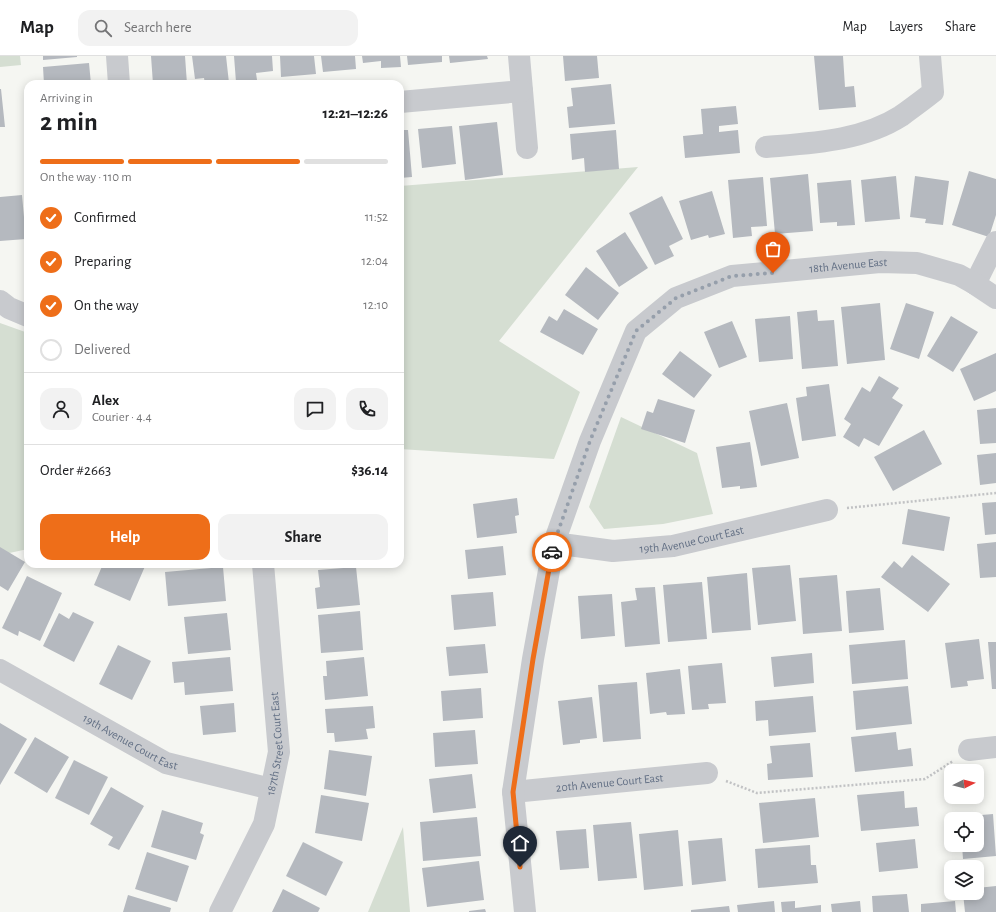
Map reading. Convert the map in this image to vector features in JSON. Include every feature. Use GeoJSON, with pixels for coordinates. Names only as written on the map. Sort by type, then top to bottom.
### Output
{"type":"FeatureCollection","features":[{"type":"Feature","properties":{"kind":"street"},"geometry":{"type":"LineString","coordinates":[[117,56],[119,80]]}},
{"type":"Feature","properties":{"kind":"street"},"geometry":{"type":"LineString","coordinates":[[519,56],[527,148]]}},
{"type":"Feature","properties":{"kind":"street"},"geometry":{"type":"LineString","coordinates":[[766,147],[805,144],[853,136],[881,126],[900,116],[933,92],[930,56]]}},
{"type":"Feature","properties":{"kind":"street"},"geometry":{"type":"LineString","coordinates":[[404,102],[522,91]]}},
{"type":"Feature","properties":{"kind":"street"},"geometry":{"type":"LineString","coordinates":[[975,284],[996,242]]}},
{"type":"Feature","properties":{"kind":"street","name":"18th Avenue East"},"geometry":{"type":"LineString","coordinates":[[525,912],[513,792],[533,659],[554,543],[590,441],[636,331],[676,298],[732,276],[880,262],[917,264],[958,275],[996,298]]}},
{"type":"Feature","properties":{"kind":"street"},"geometry":{"type":"LineString","coordinates":[[0,301],[9,308],[24,314]]}},
{"type":"Feature","properties":{"kind":"street","name":"19th Avenue Court East"},"geometry":{"type":"LineString","coordinates":[[554,543],[613,551],[673,546],[827,510]]}},
{"type":"Feature","properties":{"kind":"street","name":"187th Street Court East"},"geometry":{"type":"LineString","coordinates":[[220,912],[264,824],[279,752],[263,568]]}},
{"type":"Feature","properties":{"kind":"street","name":"19th Avenue Court East"},"geometry":{"type":"LineString","coordinates":[[0,670],[166,763],[271,789]]}},
{"type":"Feature","properties":{"kind":"street"},"geometry":{"type":"LineString","coordinates":[[969,750],[996,747]]}},
{"type":"Feature","properties":{"kind":"street","name":"20th Avenue Court East"},"geometry":{"type":"LineString","coordinates":[[513,792],[707,773]]}},
{"type":"Feature","properties":{"kind":"path"},"geometry":{"type":"LineString","coordinates":[[827,510],[996,493]]}},
{"type":"Feature","properties":{"kind":"path"},"geometry":{"type":"LineString","coordinates":[[707,773],[757,793],[925,779],[969,750]]}},
{"type":"Feature","properties":{"kind":"shaded area"},"geometry":{"type":"Polygon","coordinates":[[[0,56],[20,56],[21,65],[0,67],[0,56]]]}},
{"type":"Feature","properties":{"kind":"shaded area"},"geometry":{"type":"Polygon","coordinates":[[[638,167],[499,341],[580,392],[554,459],[404,449],[404,186],[638,167]]]}},
{"type":"Feature","properties":{"kind":"shaded area"},"geometry":{"type":"Polygon","coordinates":[[[0,323],[24,332],[24,550],[0,555],[0,323]]]}},
{"type":"Feature","properties":{"kind":"shaded area"},"geometry":{"type":"Polygon","coordinates":[[[621,417],[697,453],[713,514],[663,524],[604,529],[589,507],[621,417]]]}},
{"type":"Feature","properties":{"kind":"shaded area"},"geometry":{"type":"Polygon","coordinates":[[[403,827],[410,912],[368,912],[403,827]]]}},
{"type":"Feature","properties":{"kind":"building"},"geometry":{"type":"Polygon","coordinates":[[[43,56],[77,56],[77,57],[43,60],[43,56]]]}},
{"type":"Feature","properties":{"kind":"building"},"geometry":{"type":"Polygon","coordinates":[[[151,56],[185,56],[187,80],[153,80],[151,56]]]}},
{"type":"Feature","properties":{"kind":"building"},"geometry":{"type":"Polygon","coordinates":[[[192,56],[226,56],[229,80],[204,80],[204,78],[195,79],[192,56]]]}},
{"type":"Feature","properties":{"kind":"building"},"geometry":{"type":"Polygon","coordinates":[[[234,56],[272,56],[273,71],[256,73],[257,80],[236,80],[234,56]]]}},
{"type":"Feature","properties":{"kind":"building"},"geometry":{"type":"Polygon","coordinates":[[[280,56],[314,56],[316,74],[281,77],[280,56]]]}},
{"type":"Feature","properties":{"kind":"building"},"geometry":{"type":"Polygon","coordinates":[[[321,56],[355,56],[356,69],[323,72],[321,56]]]}},
{"type":"Feature","properties":{"kind":"building"},"geometry":{"type":"Polygon","coordinates":[[[362,56],[400,56],[401,67],[381,68],[381,61],[363,63],[362,56]]]}},
{"type":"Feature","properties":{"kind":"building"},"geometry":{"type":"Polygon","coordinates":[[[407,56],[442,56],[442,62],[408,65],[407,56]]]}},
{"type":"Feature","properties":{"kind":"building"},"geometry":{"type":"Polygon","coordinates":[[[449,56],[487,56],[488,59],[450,63],[449,56]]]}},
{"type":"Feature","properties":{"kind":"building"},"geometry":{"type":"Polygon","coordinates":[[[563,56],[597,56],[599,78],[565,81],[563,56]]]}},
{"type":"Feature","properties":{"kind":"building"},"geometry":{"type":"Polygon","coordinates":[[[814,56],[843,56],[845,87],[854,86],[856,107],[819,110],[814,56]]]}},
{"type":"Feature","properties":{"kind":"building"},"geometry":{"type":"Polygon","coordinates":[[[89,63],[91,80],[44,80],[43,67],[89,63]]]}},
{"type":"Feature","properties":{"kind":"building"},"geometry":{"type":"Polygon","coordinates":[[[611,84],[615,124],[569,128],[567,107],[573,106],[571,88],[611,84]]]}},
{"type":"Feature","properties":{"kind":"building"},"geometry":{"type":"Polygon","coordinates":[[[1,89],[5,127],[0,127],[1,89]]]}},
{"type":"Feature","properties":{"kind":"building"},"geometry":{"type":"Polygon","coordinates":[[[736,106],[738,124],[719,126],[719,132],[738,130],[740,153],[685,158],[683,136],[703,134],[701,109],[736,106]]]}},
{"type":"Feature","properties":{"kind":"building"},"geometry":{"type":"Polygon","coordinates":[[[497,122],[503,175],[465,180],[459,126],[497,122]]]}},
{"type":"Feature","properties":{"kind":"building"},"geometry":{"type":"Polygon","coordinates":[[[452,126],[456,164],[422,168],[418,129],[452,126]]]}},
{"type":"Feature","properties":{"kind":"building"},"geometry":{"type":"Polygon","coordinates":[[[404,130],[408,130],[412,177],[404,178],[404,130]]]}},
{"type":"Feature","properties":{"kind":"building"},"geometry":{"type":"Polygon","coordinates":[[[616,130],[619,169],[585,172],[584,158],[572,160],[570,134],[616,130]]]}},
{"type":"Feature","properties":{"kind":"building"},"geometry":{"type":"Polygon","coordinates":[[[969,171],[996,179],[996,215],[989,237],[952,225],[969,171]]]}},
{"type":"Feature","properties":{"kind":"building"},"geometry":{"type":"Polygon","coordinates":[[[808,174],[813,231],[775,234],[770,178],[808,174]]]}},
{"type":"Feature","properties":{"kind":"building"},"geometry":{"type":"Polygon","coordinates":[[[896,176],[900,219],[865,222],[861,180],[896,176]]]}},
{"type":"Feature","properties":{"kind":"building"},"geometry":{"type":"Polygon","coordinates":[[[915,176],[949,181],[943,225],[925,223],[926,219],[910,217],[915,176]]]}},
{"type":"Feature","properties":{"kind":"building"},"geometry":{"type":"Polygon","coordinates":[[[763,177],[767,226],[751,227],[752,236],[733,238],[728,180],[763,177]]]}},
{"type":"Feature","properties":{"kind":"building"},"geometry":{"type":"Polygon","coordinates":[[[851,180],[855,225],[837,226],[837,222],[820,223],[817,183],[851,180]]]}},
{"type":"Feature","properties":{"kind":"building"},"geometry":{"type":"Polygon","coordinates":[[[712,191],[725,234],[709,238],[708,235],[691,240],[679,201],[712,191]]]}},
{"type":"Feature","properties":{"kind":"building"},"geometry":{"type":"Polygon","coordinates":[[[22,195],[24,239],[0,241],[0,197],[22,195]]]}},
{"type":"Feature","properties":{"kind":"building"},"geometry":{"type":"Polygon","coordinates":[[[662,196],[683,239],[669,246],[674,256],[655,265],[629,213],[662,196]]]}},
{"type":"Feature","properties":{"kind":"building"},"geometry":{"type":"Polygon","coordinates":[[[625,232],[648,268],[619,287],[596,251],[625,232]]]}},
{"type":"Feature","properties":{"kind":"building"},"geometry":{"type":"Polygon","coordinates":[[[586,267],[619,293],[598,320],[565,295],[586,267]]]}},
{"type":"Feature","properties":{"kind":"building"},"geometry":{"type":"Polygon","coordinates":[[[880,303],[885,360],[847,364],[841,307],[880,303]]]}},
{"type":"Feature","properties":{"kind":"building"},"geometry":{"type":"Polygon","coordinates":[[[906,303],[934,312],[919,359],[890,349],[906,303]]]}},
{"type":"Feature","properties":{"kind":"building"},"geometry":{"type":"Polygon","coordinates":[[[564,309],[598,329],[583,355],[540,332],[549,316],[557,321],[564,309]]]}},
{"type":"Feature","properties":{"kind":"building"},"geometry":{"type":"Polygon","coordinates":[[[817,310],[818,321],[834,320],[838,366],[802,369],[797,312],[817,310]]]}},
{"type":"Feature","properties":{"kind":"building"},"geometry":{"type":"Polygon","coordinates":[[[790,316],[793,359],[759,362],[755,319],[790,316]]]}},
{"type":"Feature","properties":{"kind":"building"},"geometry":{"type":"Polygon","coordinates":[[[951,316],[978,332],[953,372],[927,356],[951,316]]]}},
{"type":"Feature","properties":{"kind":"building"},"geometry":{"type":"Polygon","coordinates":[[[732,321],[747,357],[719,368],[704,332],[732,321]]]}},
{"type":"Feature","properties":{"kind":"building"},"geometry":{"type":"Polygon","coordinates":[[[680,351],[712,375],[694,398],[662,374],[680,351]]]}},
{"type":"Feature","properties":{"kind":"building"},"geometry":{"type":"Polygon","coordinates":[[[996,353],[996,391],[974,401],[960,369],[996,353]]]}},
{"type":"Feature","properties":{"kind":"building"},"geometry":{"type":"Polygon","coordinates":[[[879,376],[899,388],[892,398],[903,405],[879,446],[864,438],[859,447],[843,437],[851,424],[844,419],[862,387],[870,392],[879,376]]]}},
{"type":"Feature","properties":{"kind":"building"},"geometry":{"type":"Polygon","coordinates":[[[829,384],[836,436],[802,441],[796,398],[807,396],[806,387],[829,384]]]}},
{"type":"Feature","properties":{"kind":"building"},"geometry":{"type":"Polygon","coordinates":[[[658,399],[695,410],[685,443],[641,429],[647,411],[653,413],[658,399]]]}},
{"type":"Feature","properties":{"kind":"building"},"geometry":{"type":"Polygon","coordinates":[[[787,403],[799,458],[761,466],[749,411],[787,403]]]}},
{"type":"Feature","properties":{"kind":"building"},"geometry":{"type":"Polygon","coordinates":[[[996,408],[996,443],[980,444],[977,410],[996,408]]]}},
{"type":"Feature","properties":{"kind":"building"},"geometry":{"type":"Polygon","coordinates":[[[924,430],[942,464],[893,491],[874,457],[924,430]]]}},
{"type":"Feature","properties":{"kind":"building"},"geometry":{"type":"Polygon","coordinates":[[[750,442],[757,487],[740,489],[740,486],[722,488],[716,447],[750,442]]]}},
{"type":"Feature","properties":{"kind":"building"},"geometry":{"type":"Polygon","coordinates":[[[996,453],[996,483],[980,485],[977,455],[996,453]]]}},
{"type":"Feature","properties":{"kind":"building"},"geometry":{"type":"Polygon","coordinates":[[[517,498],[519,515],[515,516],[517,533],[477,538],[473,504],[517,498]]]}},
{"type":"Feature","properties":{"kind":"building"},"geometry":{"type":"Polygon","coordinates":[[[996,502],[996,534],[985,535],[982,503],[996,502]]]}},
{"type":"Feature","properties":{"kind":"building"},"geometry":{"type":"Polygon","coordinates":[[[908,509],[950,517],[944,551],[902,544],[908,509]]]}},
{"type":"Feature","properties":{"kind":"building"},"geometry":{"type":"Polygon","coordinates":[[[996,542],[996,577],[980,578],[977,544],[996,542]]]}},
{"type":"Feature","properties":{"kind":"building"},"geometry":{"type":"Polygon","coordinates":[[[503,546],[506,575],[468,579],[465,550],[503,546]]]}},
{"type":"Feature","properties":{"kind":"building"},"geometry":{"type":"Polygon","coordinates":[[[0,547],[24,561],[24,564],[8,591],[0,586],[0,547]]]}},
{"type":"Feature","properties":{"kind":"building"},"geometry":{"type":"Polygon","coordinates":[[[912,555],[950,584],[928,612],[881,577],[894,561],[902,568],[912,555]]]}},
{"type":"Feature","properties":{"kind":"building"},"geometry":{"type":"Polygon","coordinates":[[[790,565],[796,621],[758,625],[752,568],[790,565]]]}},
{"type":"Feature","properties":{"kind":"building"},"geometry":{"type":"Polygon","coordinates":[[[101,568],[144,568],[130,601],[94,585],[101,568]]]}},
{"type":"Feature","properties":{"kind":"building"},"geometry":{"type":"Polygon","coordinates":[[[223,568],[226,601],[168,606],[165,572],[223,568]]]}},
{"type":"Feature","properties":{"kind":"building"},"geometry":{"type":"Polygon","coordinates":[[[356,568],[360,605],[317,609],[315,588],[320,587],[318,570],[356,568]]]}},
{"type":"Feature","properties":{"kind":"building"},"geometry":{"type":"Polygon","coordinates":[[[747,573],[751,630],[712,633],[707,577],[747,573]]]}},
{"type":"Feature","properties":{"kind":"building"},"geometry":{"type":"Polygon","coordinates":[[[837,575],[842,631],[803,634],[799,578],[837,575]]]}},
{"type":"Feature","properties":{"kind":"building"},"geometry":{"type":"Polygon","coordinates":[[[27,576],[62,593],[40,641],[19,631],[18,636],[2,628],[27,576]]]}},
{"type":"Feature","properties":{"kind":"building"},"geometry":{"type":"Polygon","coordinates":[[[702,582],[707,639],[668,642],[663,585],[702,582]]]}},
{"type":"Feature","properties":{"kind":"building"},"geometry":{"type":"Polygon","coordinates":[[[655,587],[660,644],[625,647],[621,602],[637,600],[635,588],[655,587]]]}},
{"type":"Feature","properties":{"kind":"building"},"geometry":{"type":"Polygon","coordinates":[[[880,588],[884,630],[849,633],[846,591],[880,588]]]}},
{"type":"Feature","properties":{"kind":"building"},"geometry":{"type":"Polygon","coordinates":[[[493,592],[496,626],[454,630],[451,595],[493,592]]]}},
{"type":"Feature","properties":{"kind":"building"},"geometry":{"type":"Polygon","coordinates":[[[612,594],[615,636],[581,639],[578,596],[612,594]]]}},
{"type":"Feature","properties":{"kind":"building"},"geometry":{"type":"Polygon","coordinates":[[[360,611],[363,650],[321,653],[318,615],[360,611]]]}},
{"type":"Feature","properties":{"kind":"building"},"geometry":{"type":"Polygon","coordinates":[[[73,612],[94,622],[74,662],[43,646],[59,613],[69,619],[73,612]]]}},
{"type":"Feature","properties":{"kind":"building"},"geometry":{"type":"Polygon","coordinates":[[[227,613],[231,650],[188,654],[184,617],[227,613]]]}},
{"type":"Feature","properties":{"kind":"building"},"geometry":{"type":"Polygon","coordinates":[[[979,639],[984,679],[967,681],[968,686],[951,688],[945,643],[979,639]]]}},
{"type":"Feature","properties":{"kind":"building"},"geometry":{"type":"Polygon","coordinates":[[[905,640],[908,679],[852,684],[849,645],[905,640]]]}},
{"type":"Feature","properties":{"kind":"building"},"geometry":{"type":"Polygon","coordinates":[[[988,642],[996,642],[996,689],[992,689],[988,642]]]}},
{"type":"Feature","properties":{"kind":"building"},"geometry":{"type":"Polygon","coordinates":[[[485,644],[488,673],[449,676],[446,647],[485,644]]]}},
{"type":"Feature","properties":{"kind":"building"},"geometry":{"type":"Polygon","coordinates":[[[118,645],[151,661],[132,700],[99,684],[118,645]]]}},
{"type":"Feature","properties":{"kind":"building"},"geometry":{"type":"Polygon","coordinates":[[[812,653],[814,683],[774,687],[771,657],[812,653]]]}},
{"type":"Feature","properties":{"kind":"building"},"geometry":{"type":"Polygon","coordinates":[[[230,657],[233,691],[185,695],[184,682],[174,683],[172,662],[230,657]]]}},
{"type":"Feature","properties":{"kind":"building"},"geometry":{"type":"Polygon","coordinates":[[[364,657],[368,696],[325,700],[323,676],[327,676],[326,661],[364,657]]]}},
{"type":"Feature","properties":{"kind":"building"},"geometry":{"type":"Polygon","coordinates":[[[722,663],[726,703],[708,704],[709,709],[692,710],[688,666],[722,663]]]}},
{"type":"Feature","properties":{"kind":"building"},"geometry":{"type":"Polygon","coordinates":[[[680,669],[685,714],[667,715],[666,712],[650,714],[646,673],[680,669]]]}},
{"type":"Feature","properties":{"kind":"building"},"geometry":{"type":"Polygon","coordinates":[[[637,682],[641,739],[603,742],[598,685],[637,682]]]}},
{"type":"Feature","properties":{"kind":"building"},"geometry":{"type":"Polygon","coordinates":[[[908,686],[912,724],[856,730],[853,691],[908,686]]]}},
{"type":"Feature","properties":{"kind":"building"},"geometry":{"type":"Polygon","coordinates":[[[481,688],[483,718],[443,721],[441,691],[481,688]]]}},
{"type":"Feature","properties":{"kind":"building"},"geometry":{"type":"Polygon","coordinates":[[[813,696],[816,732],[769,736],[768,720],[756,721],[755,701],[813,696]]]}},
{"type":"Feature","properties":{"kind":"building"},"geometry":{"type":"Polygon","coordinates":[[[592,697],[597,738],[580,740],[580,743],[563,745],[558,701],[592,697]]]}},
{"type":"Feature","properties":{"kind":"building"},"geometry":{"type":"Polygon","coordinates":[[[234,703],[236,732],[203,735],[200,706],[234,703]]]}},
{"type":"Feature","properties":{"kind":"building"},"geometry":{"type":"Polygon","coordinates":[[[373,706],[375,728],[366,729],[368,739],[335,742],[334,733],[327,733],[325,709],[373,706]]]}},
{"type":"Feature","properties":{"kind":"building"},"geometry":{"type":"Polygon","coordinates":[[[0,723],[27,739],[0,785],[0,723]]]}},
{"type":"Feature","properties":{"kind":"building"},"geometry":{"type":"Polygon","coordinates":[[[475,730],[478,764],[435,767],[433,733],[475,730]]]}},
{"type":"Feature","properties":{"kind":"building"},"geometry":{"type":"Polygon","coordinates":[[[896,732],[898,750],[911,748],[913,766],[855,772],[851,737],[896,732]]]}},
{"type":"Feature","properties":{"kind":"building"},"geometry":{"type":"Polygon","coordinates":[[[35,737],[69,757],[47,793],[14,773],[35,737]]]}},
{"type":"Feature","properties":{"kind":"building"},"geometry":{"type":"Polygon","coordinates":[[[810,743],[813,777],[768,780],[767,764],[772,763],[770,746],[810,743]]]}},
{"type":"Feature","properties":{"kind":"building"},"geometry":{"type":"Polygon","coordinates":[[[329,750],[372,756],[366,796],[324,789],[329,750]]]}},
{"type":"Feature","properties":{"kind":"building"},"geometry":{"type":"Polygon","coordinates":[[[74,760],[108,777],[89,815],[55,798],[74,760]]]}},
{"type":"Feature","properties":{"kind":"building"},"geometry":{"type":"Polygon","coordinates":[[[472,774],[476,808],[433,813],[429,779],[472,774]]]}},
{"type":"Feature","properties":{"kind":"building"},"geometry":{"type":"Polygon","coordinates":[[[111,787],[144,806],[119,850],[108,845],[113,837],[90,824],[111,787]]]}},
{"type":"Feature","properties":{"kind":"building"},"geometry":{"type":"Polygon","coordinates":[[[904,791],[905,808],[917,807],[919,826],[861,831],[857,795],[904,791]]]}},
{"type":"Feature","properties":{"kind":"building"},"geometry":{"type":"Polygon","coordinates":[[[321,795],[369,803],[362,841],[315,833],[321,795]]]}},
{"type":"Feature","properties":{"kind":"building"},"geometry":{"type":"Polygon","coordinates":[[[815,798],[819,837],[763,843],[759,803],[815,798]]]}},
{"type":"Feature","properties":{"kind":"building"},"geometry":{"type":"Polygon","coordinates":[[[162,810],[203,823],[200,833],[204,835],[196,860],[151,847],[162,810]]]}},
{"type":"Feature","properties":{"kind":"building"},"geometry":{"type":"Polygon","coordinates":[[[993,814],[996,856],[963,859],[962,852],[984,852],[984,815],[993,814]]]}},
{"type":"Feature","properties":{"kind":"building"},"geometry":{"type":"Polygon","coordinates":[[[477,817],[481,856],[423,861],[420,822],[477,817]]]}},
{"type":"Feature","properties":{"kind":"building"},"geometry":{"type":"Polygon","coordinates":[[[631,822],[637,878],[598,881],[593,825],[631,822]]]}},
{"type":"Feature","properties":{"kind":"building"},"geometry":{"type":"Polygon","coordinates":[[[586,829],[589,868],[560,870],[556,831],[586,829]]]}},
{"type":"Feature","properties":{"kind":"building"},"geometry":{"type":"Polygon","coordinates":[[[678,830],[683,886],[644,890],[639,834],[678,830]]]}},
{"type":"Feature","properties":{"kind":"building"},"geometry":{"type":"Polygon","coordinates":[[[722,838],[726,881],[692,885],[688,841],[722,838]]]}},
{"type":"Feature","properties":{"kind":"building"},"geometry":{"type":"Polygon","coordinates":[[[915,839],[918,868],[879,872],[876,843],[915,839]]]}},
{"type":"Feature","properties":{"kind":"building"},"geometry":{"type":"Polygon","coordinates":[[[303,842],[343,862],[326,896],[286,876],[303,842]]]}},
{"type":"Feature","properties":{"kind":"building"},"geometry":{"type":"Polygon","coordinates":[[[810,845],[811,865],[816,865],[818,883],[758,888],[755,849],[810,845]]]}},
{"type":"Feature","properties":{"kind":"building"},"geometry":{"type":"Polygon","coordinates":[[[147,852],[189,866],[177,902],[135,889],[147,852]]]}},
{"type":"Feature","properties":{"kind":"building"},"geometry":{"type":"Polygon","coordinates":[[[479,861],[484,900],[427,907],[422,868],[479,861]]]}},
{"type":"Feature","properties":{"kind":"building"},"geometry":{"type":"Polygon","coordinates":[[[996,886],[996,912],[965,912],[964,900],[984,900],[984,887],[996,886]]]}},
{"type":"Feature","properties":{"kind":"building"},"geometry":{"type":"Polygon","coordinates":[[[283,889],[320,908],[318,912],[272,912],[283,889]]]}},
{"type":"Feature","properties":{"kind":"building"},"geometry":{"type":"Polygon","coordinates":[[[907,894],[909,912],[873,912],[872,896],[907,894]]]}},
{"type":"Feature","properties":{"kind":"building"},"geometry":{"type":"Polygon","coordinates":[[[128,895],[171,908],[170,912],[123,912],[128,895]]]}},
{"type":"Feature","properties":{"kind":"building"},"geometry":{"type":"Polygon","coordinates":[[[774,901],[775,912],[738,912],[737,905],[774,901]]]}},
{"type":"Feature","properties":{"kind":"building"},"geometry":{"type":"Polygon","coordinates":[[[795,901],[795,908],[821,905],[821,912],[782,912],[781,902],[795,901]]]}},
{"type":"Feature","properties":{"kind":"building"},"geometry":{"type":"Polygon","coordinates":[[[860,901],[861,912],[832,912],[831,904],[860,901]]]}},
{"type":"Feature","properties":{"kind":"building"},"geometry":{"type":"Polygon","coordinates":[[[955,901],[956,912],[921,912],[921,904],[955,901]]]}},
{"type":"Feature","properties":{"kind":"building"},"geometry":{"type":"Polygon","coordinates":[[[729,906],[730,912],[691,912],[691,910],[729,906]]]}},
{"type":"Feature","properties":{"kind":"building"},"geometry":{"type":"Polygon","coordinates":[[[485,909],[486,912],[469,912],[469,911],[485,909]]]}},
{"type":"Feature","properties":{"kind":"way so far"},"geometry":{"type":"LineString","coordinates":[[552,552],[590,441],[636,331],[676,298],[732,276],[773,273]]}},
{"type":"Feature","properties":{"kind":"route"},"geometry":{"type":"LineString","coordinates":[[520,867],[513,792],[533,659],[552,552]]}}]}
